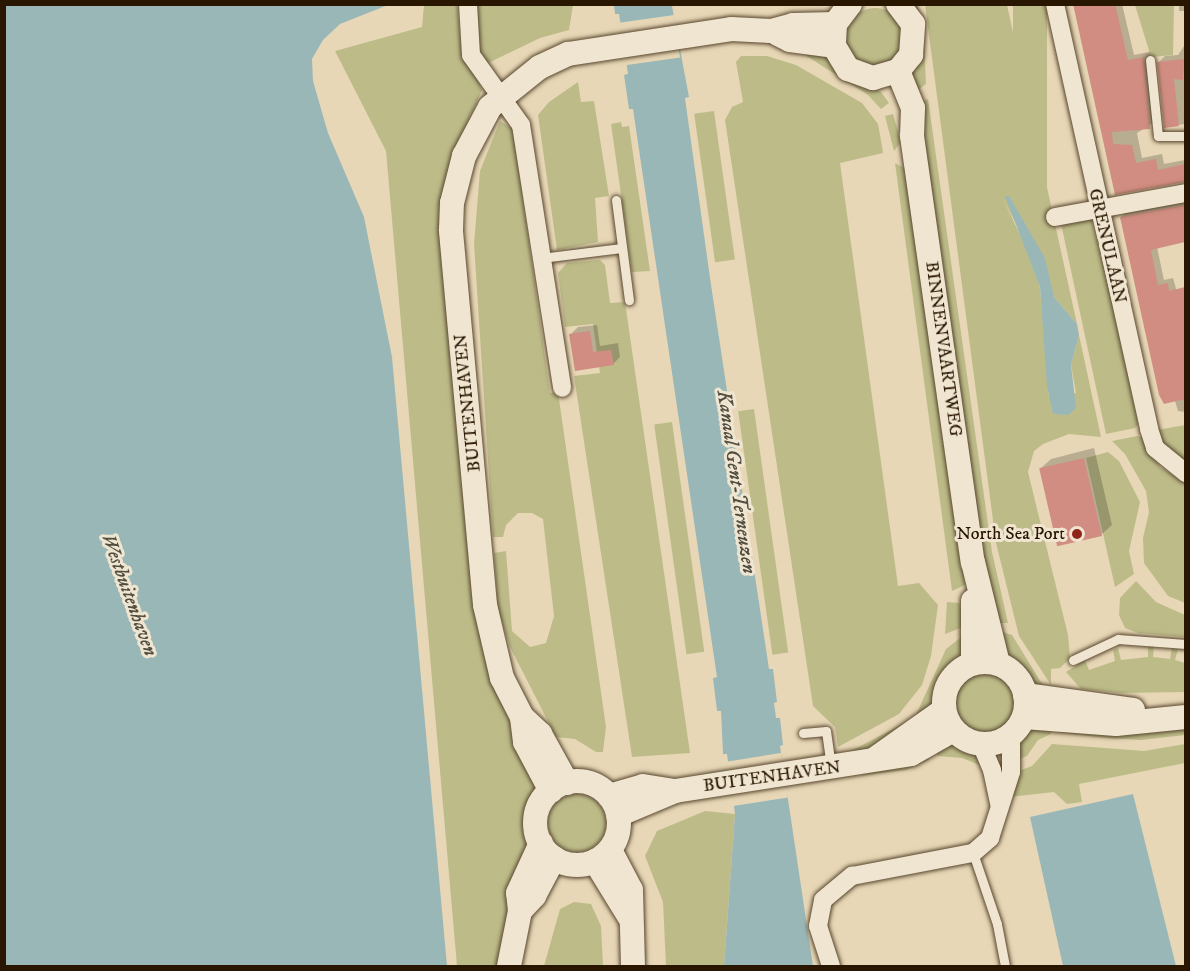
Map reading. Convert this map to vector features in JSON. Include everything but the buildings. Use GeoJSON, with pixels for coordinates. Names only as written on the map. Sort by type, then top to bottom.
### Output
{"type":"FeatureCollection","features":[{"type":"Feature","properties":{"kind":"main road"},"geometry":{"type":"LineString","coordinates":[[850,4],[835,35],[848,69],[864,77],[890,74],[911,55],[915,34],[908,15],[898,4]]}},
{"type":"Feature","properties":{"kind":"main road","name":"BUITENHAVEN"},"geometry":{"type":"LineString","coordinates":[[559,787],[525,742],[522,717],[502,678],[485,605],[451,230],[452,203],[464,156],[480,122],[503,96],[551,61],[590,49],[731,29],[771,31],[793,25],[835,35]]}},
{"type":"Feature","properties":{"kind":"main road","name":"BINNENVAARTWEG"},"geometry":{"type":"LineString","coordinates":[[890,74],[912,136],[973,562],[998,664]]}},
{"type":"Feature","properties":{"kind":"main road","name":"BINNENVAARTWEG"},"geometry":{"type":"LineString","coordinates":[[973,562],[973,663]]}},
{"type":"Feature","properties":{"kind":"main road"},"geometry":{"type":"LineString","coordinates":[[1020,716],[1010,671],[998,664],[973,663],[953,676],[943,698],[948,720],[981,744],[1020,716],[1116,724],[1183,717]]}},
{"type":"Feature","properties":{"kind":"main road","name":"BUITENHAVEN"},"geometry":{"type":"LineString","coordinates":[[614,805],[643,786],[675,791],[831,769],[911,754],[948,720]]}},
{"type":"Feature","properties":{"kind":"main road"},"geometry":{"type":"LineString","coordinates":[[585,782],[614,805],[618,833],[602,855],[577,865],[548,851],[537,814],[559,787],[585,782]]}},
{"type":"Feature","properties":{"kind":"main road"},"geometry":{"type":"LineString","coordinates":[[508,966],[520,911],[518,893],[548,851]]}},
{"type":"Feature","properties":{"kind":"main road"},"geometry":{"type":"LineString","coordinates":[[602,855],[631,890],[633,966]]}},
{"type":"Feature","properties":{"kind":"street"},"geometry":{"type":"LineString","coordinates":[[468,4],[471,55],[503,96],[521,125],[562,388]]}},
{"type":"Feature","properties":{"kind":"street","name":"GRENULAAN"},"geometry":{"type":"LineString","coordinates":[[1055,4],[1099,210],[1155,448],[1185,473]]}},
{"type":"Feature","properties":{"kind":"street"},"geometry":{"type":"LineString","coordinates":[[1055,217],[1185,193]]}},
{"type":"Feature","properties":{"kind":"street"},"geometry":{"type":"LineString","coordinates":[[831,966],[818,926],[824,900],[852,876],[973,853],[990,838],[1011,772],[1020,716]]}},
{"type":"Feature","properties":{"kind":"street"},"geometry":{"type":"LineString","coordinates":[[981,744],[993,770],[1000,809]]}},
{"type":"Feature","properties":{"kind":"lane"},"geometry":{"type":"LineString","coordinates":[[1150,60],[1158,136],[1185,136]]}},
{"type":"Feature","properties":{"kind":"lane"},"geometry":{"type":"LineString","coordinates":[[616,200],[628,300]]}},
{"type":"Feature","properties":{"kind":"lane"},"geometry":{"type":"LineString","coordinates":[[541,258],[621,248]]}},
{"type":"Feature","properties":{"kind":"lane"},"geometry":{"type":"LineString","coordinates":[[1073,660],[1118,639],[1185,644]]}},
{"type":"Feature","properties":{"kind":"lane"},"geometry":{"type":"LineString","coordinates":[[803,733],[826,731],[831,769]]}},
{"type":"Feature","properties":{"kind":"lane"},"geometry":{"type":"LineString","coordinates":[[973,853],[998,924],[1005,966]]}},
{"type":"Feature","properties":{"kind":"shaded area"},"geometry":{"type":"Polygon","coordinates":[[[424,5],[457,5],[462,58],[473,70],[482,90],[453,156],[442,223],[482,647],[536,776],[527,854],[499,966],[457,966],[386,151],[335,51],[422,27],[424,5]]]}},
{"type":"Feature","properties":{"kind":"shaded area"},"geometry":{"type":"Polygon","coordinates":[[[475,5],[573,5],[569,30],[540,38],[486,64],[477,45],[475,5]]]}},
{"type":"Feature","properties":{"kind":"shaded area"},"geometry":{"type":"Polygon","coordinates":[[[906,5],[918,5],[924,39],[926,84],[912,94],[906,5]]]}},
{"type":"Feature","properties":{"kind":"shaded area"},"geometry":{"type":"Polygon","coordinates":[[[925,5],[1007,5],[1077,324],[1054,297],[1003,199],[1034,264],[1040,288],[1049,397],[1076,393],[1071,365],[1079,335],[1101,437],[1069,434],[1043,444],[1034,451],[1028,472],[1068,635],[1070,658],[1060,668],[1051,669],[1051,685],[1019,636],[996,543],[925,5]]]}},
{"type":"Feature","properties":{"kind":"shaded area"},"geometry":{"type":"Polygon","coordinates":[[[1013,5],[1047,5],[1047,216],[1013,216],[1013,5]]]}},
{"type":"Feature","properties":{"kind":"shaded area"},"geometry":{"type":"Polygon","coordinates":[[[1135,5],[1174,5],[1173,55],[1151,57],[1135,5]]]}},
{"type":"Feature","properties":{"kind":"shaded area"},"geometry":{"type":"Polygon","coordinates":[[[869,8],[881,8],[896,16],[904,31],[904,43],[896,58],[881,66],[869,66],[854,58],[846,43],[846,31],[854,16],[869,8]]]}},
{"type":"Feature","properties":{"kind":"shaded area"},"geometry":{"type":"Polygon","coordinates":[[[805,46],[817,48],[881,92],[889,103],[881,109],[868,95],[805,55],[805,46]]]}},
{"type":"Feature","properties":{"kind":"shaded area"},"geometry":{"type":"Polygon","coordinates":[[[741,56],[767,56],[796,65],[862,103],[878,124],[883,153],[840,163],[898,586],[919,583],[938,605],[931,656],[922,685],[899,714],[838,747],[835,727],[813,706],[725,120],[732,107],[743,102],[736,62],[741,56]]]}},
{"type":"Feature","properties":{"kind":"shaded area"},"geometry":{"type":"Polygon","coordinates":[[[578,82],[581,102],[594,101],[609,196],[595,198],[598,242],[557,250],[538,115],[549,102],[578,82]]]}},
{"type":"Feature","properties":{"kind":"shaded area"},"geometry":{"type":"Polygon","coordinates":[[[928,99],[992,552],[1008,623],[996,623],[985,585],[916,104],[928,99]]]}},
{"type":"Feature","properties":{"kind":"shaded area"},"geometry":{"type":"Polygon","coordinates":[[[714,111],[735,260],[715,262],[694,114],[714,111]]]}},
{"type":"Feature","properties":{"kind":"shaded area"},"geometry":{"type":"Polygon","coordinates":[[[893,114],[901,142],[894,151],[885,116],[893,114]]]}},
{"type":"Feature","properties":{"kind":"shaded area"},"geometry":{"type":"Polygon","coordinates":[[[500,121],[513,129],[550,393],[558,392],[606,727],[603,752],[596,752],[575,739],[556,737],[510,647],[498,609],[494,553],[506,551],[512,631],[530,647],[546,643],[554,616],[543,519],[532,513],[518,513],[506,525],[503,537],[493,537],[474,244],[480,171],[500,121]]]}},
{"type":"Feature","properties":{"kind":"shaded area"},"geometry":{"type":"Polygon","coordinates":[[[621,122],[622,127],[629,126],[650,271],[632,272],[611,124],[621,122]]]}},
{"type":"Feature","properties":{"kind":"shaded area"},"geometry":{"type":"Polygon","coordinates":[[[895,163],[908,170],[962,550],[965,585],[952,591],[895,163]]]}},
{"type":"Feature","properties":{"kind":"shaded area"},"geometry":{"type":"Polygon","coordinates":[[[1060,219],[1092,219],[1140,422],[1135,428],[1106,434],[1060,219]]]}},
{"type":"Feature","properties":{"kind":"shaded area"},"geometry":{"type":"Polygon","coordinates":[[[600,260],[605,265],[610,303],[625,302],[690,753],[632,757],[574,376],[600,373],[593,324],[565,327],[558,273],[567,263],[600,260]]]}},
{"type":"Feature","properties":{"kind":"shaded area"},"geometry":{"type":"Polygon","coordinates":[[[754,409],[788,653],[772,655],[738,411],[754,409]]]}},
{"type":"Feature","properties":{"kind":"shaded area"},"geometry":{"type":"Polygon","coordinates":[[[672,422],[704,652],[686,654],[654,425],[672,422]]]}},
{"type":"Feature","properties":{"kind":"shaded area"},"geometry":{"type":"Polygon","coordinates":[[[1185,425],[1185,461],[1167,455],[1157,430],[1185,425]]]}},
{"type":"Feature","properties":{"kind":"shaded area"},"geometry":{"type":"Polygon","coordinates":[[[1137,436],[1144,438],[1160,467],[1185,482],[1185,603],[1168,596],[1144,563],[1143,538],[1149,512],[1146,491],[1125,454],[1112,441],[1137,436]]]}},
{"type":"Feature","properties":{"kind":"shaded area"},"geometry":{"type":"Polygon","coordinates":[[[1108,452],[1119,461],[1140,502],[1129,551],[1134,574],[1115,587],[1086,458],[1108,452]]]}},
{"type":"Feature","properties":{"kind":"shaded area"},"geometry":{"type":"Polygon","coordinates":[[[1136,581],[1156,602],[1185,615],[1185,637],[1138,633],[1125,628],[1119,615],[1120,598],[1136,581]]]}},
{"type":"Feature","properties":{"kind":"shaded area"},"geometry":{"type":"Polygon","coordinates":[[[947,602],[959,603],[966,626],[945,634],[947,602]]]}},
{"type":"Feature","properties":{"kind":"shaded area"},"geometry":{"type":"Polygon","coordinates":[[[1002,632],[1012,635],[1044,687],[1032,687],[1008,661],[1002,632]]]}},
{"type":"Feature","properties":{"kind":"shaded area"},"geometry":{"type":"Polygon","coordinates":[[[964,635],[961,661],[943,683],[937,706],[915,717],[946,649],[964,635]]]}},
{"type":"Feature","properties":{"kind":"shaded area"},"geometry":{"type":"Polygon","coordinates":[[[1148,646],[1154,646],[1153,657],[1170,659],[1172,648],[1178,649],[1175,660],[1185,663],[1185,692],[1121,693],[1081,689],[1066,672],[1085,660],[1089,670],[1115,661],[1113,650],[1118,648],[1121,660],[1148,657],[1148,646]]]}},
{"type":"Feature","properties":{"kind":"shaded area"},"geometry":{"type":"Polygon","coordinates":[[[986,672],[1003,677],[1011,685],[1016,702],[1011,719],[1003,727],[986,732],[969,727],[961,719],[956,702],[961,685],[969,677],[986,672]]]}},
{"type":"Feature","properties":{"kind":"shaded area"},"geometry":{"type":"Polygon","coordinates":[[[908,721],[911,728],[853,756],[851,751],[908,721]]]}},
{"type":"Feature","properties":{"kind":"shaded area"},"geometry":{"type":"Polygon","coordinates":[[[1053,724],[1051,734],[1038,740],[1027,756],[1014,761],[1017,740],[1022,733],[1053,724]]]}},
{"type":"Feature","properties":{"kind":"shaded area"},"geometry":{"type":"Polygon","coordinates":[[[1062,725],[1185,726],[1185,735],[1141,740],[1107,738],[1061,733],[1062,725]]]}},
{"type":"Feature","properties":{"kind":"shaded area"},"geometry":{"type":"Polygon","coordinates":[[[956,742],[977,752],[982,766],[962,758],[938,756],[933,748],[956,742]]]}},
{"type":"Feature","properties":{"kind":"shaded area"},"geometry":{"type":"Polygon","coordinates":[[[1052,744],[1144,751],[1185,744],[1185,763],[1079,784],[1082,802],[1067,804],[1054,792],[1010,797],[1016,772],[1032,766],[1052,744]]]}},
{"type":"Feature","properties":{"kind":"shaded area"},"geometry":{"type":"Polygon","coordinates":[[[926,752],[929,760],[906,770],[860,776],[926,752]]]}},
{"type":"Feature","properties":{"kind":"shaded area"},"geometry":{"type":"Polygon","coordinates":[[[571,794],[583,794],[598,802],[606,817],[606,829],[598,844],[583,852],[571,852],[556,844],[548,829],[548,817],[556,802],[571,794]]]}},
{"type":"Feature","properties":{"kind":"shaded area"},"geometry":{"type":"Polygon","coordinates":[[[705,811],[735,814],[724,966],[666,966],[663,902],[645,856],[657,831],[705,811]]]}},
{"type":"Feature","properties":{"kind":"shaded area"},"geometry":{"type":"Polygon","coordinates":[[[574,902],[591,904],[601,926],[603,966],[544,966],[560,909],[574,902]]]}},
{"type":"Feature","properties":{"kind":"water","name":"Westbuitenhaven"},"geometry":{"type":"Polygon","coordinates":[[[5,4],[388,5],[340,24],[323,40],[312,59],[313,81],[328,133],[364,217],[392,357],[447,966],[5,966],[5,4]]]}},
{"type":"Feature","properties":{"kind":"water","name":"Kanaal Gent-Terneuzen"},"geometry":{"type":"Polygon","coordinates":[[[614,5],[676,5],[672,6],[689,97],[685,98],[710,278],[769,669],[773,669],[777,702],[774,703],[776,718],[780,718],[783,745],[780,746],[813,966],[724,966],[735,814],[727,754],[723,754],[721,711],[717,711],[713,678],[717,677],[633,109],[629,109],[624,75],[628,74],[619,14],[615,14],[614,5]]]}},
{"type":"Feature","properties":{"kind":"water"},"geometry":{"type":"Polygon","coordinates":[[[1005,196],[1009,196],[1045,258],[1054,297],[1077,324],[1079,335],[1071,365],[1076,408],[1068,415],[1053,414],[1047,386],[1040,287],[1005,196]]]}},
{"type":"Feature","properties":{"kind":"water"},"geometry":{"type":"Polygon","coordinates":[[[1133,794],[1176,966],[1063,966],[1030,817],[1133,794]]]}},
{"type":"Feature","properties":{"kind":"pier"},"geometry":{"type":"Polygon","coordinates":[[[674,15],[680,58],[624,66],[618,23],[674,15]]]}},
{"type":"Feature","properties":{"kind":"pier"},"geometry":{"type":"Polygon","coordinates":[[[781,753],[788,797],[732,806],[725,762],[781,753]]]}},
{"type":"Feature","properties":{"kind":"place","name":"North Sea Port"},"geometry":{"type":"Point","coordinates":[1077,534]}}]}
